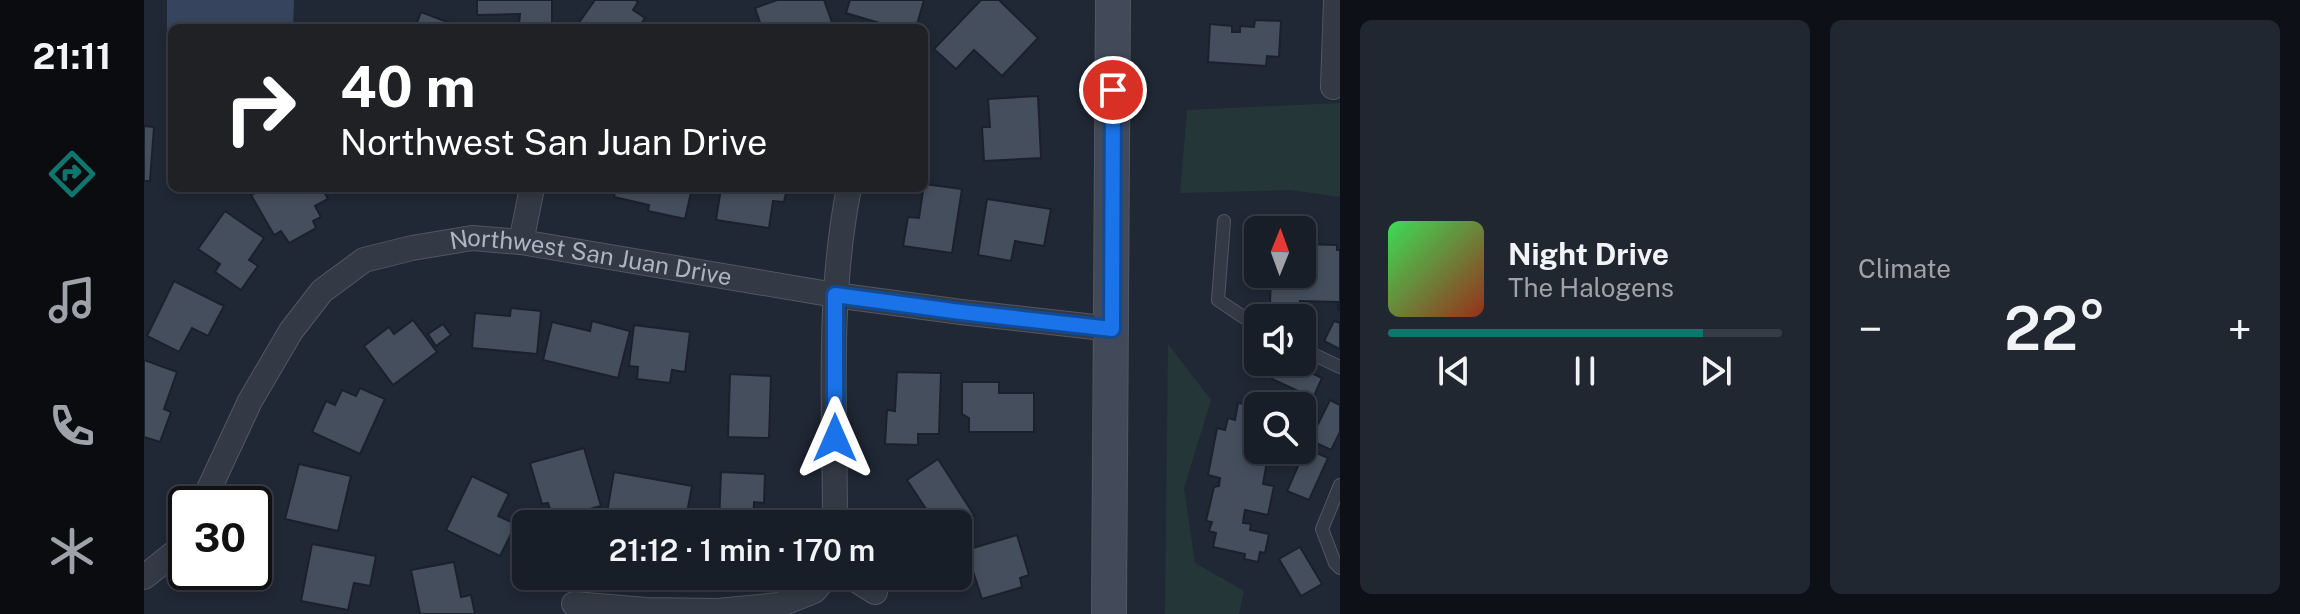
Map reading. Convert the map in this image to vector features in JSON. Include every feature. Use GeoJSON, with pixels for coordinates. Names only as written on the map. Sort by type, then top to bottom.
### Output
{"type":"FeatureCollection","features":[{"type":"Feature","properties":{"kind":"main road"},"geometry":{"type":"LineString","coordinates":[[1109,614],[1113,0]]}},
{"type":"Feature","properties":{"kind":"street"},"geometry":{"type":"LineString","coordinates":[[1333,87],[1336,0]]}},
{"type":"Feature","properties":{"kind":"street"},"geometry":{"type":"LineString","coordinates":[[521,242],[531,192]]}},
{"type":"Feature","properties":{"kind":"street"},"geometry":{"type":"LineString","coordinates":[[835,510],[835,295],[848,192]]}},
{"type":"Feature","properties":{"kind":"street","name":"Northwest San Juan Drive"},"geometry":{"type":"LineString","coordinates":[[210,486],[250,401],[291,331],[322,291],[364,260],[472,238],[521,242],[835,295],[1112,329]]}},
{"type":"Feature","properties":{"kind":"street"},"geometry":{"type":"LineString","coordinates":[[144,577],[168,558]]}},
{"type":"Feature","properties":{"kind":"street"},"geometry":{"type":"LineString","coordinates":[[574,604],[646,610],[718,611],[779,605],[815,590]]}},
{"type":"Feature","properties":{"kind":"lane"},"geometry":{"type":"LineString","coordinates":[[1224,221],[1218,300],[1244,318]]}},
{"type":"Feature","properties":{"kind":"lane"},"geometry":{"type":"LineString","coordinates":[[1316,356],[1340,367]]}},
{"type":"Feature","properties":{"kind":"lane"},"geometry":{"type":"LineString","coordinates":[[1340,485],[1322,529],[1335,563],[1340,568]]}},
{"type":"Feature","properties":{"kind":"shaded area"},"geometry":{"type":"Polygon","coordinates":[[[1340,103],[1340,197],[1291,190],[1180,193],[1187,110],[1340,103]]]}},
{"type":"Feature","properties":{"kind":"shaded area"},"geometry":{"type":"Polygon","coordinates":[[[1168,344],[1211,400],[1184,488],[1195,563],[1244,591],[1239,614],[1165,614],[1168,344]]]}},
{"type":"Feature","properties":{"kind":"water"},"geometry":{"type":"Polygon","coordinates":[[[167,0],[294,0],[293,24],[168,24],[167,57],[167,0]]]}},
{"type":"Feature","properties":{"kind":"building"},"geometry":{"type":"Polygon","coordinates":[[[477,0],[552,0],[552,23],[519,24],[520,14],[477,15],[477,0]]]}},
{"type":"Feature","properties":{"kind":"building"},"geometry":{"type":"Polygon","coordinates":[[[595,0],[635,0],[638,2],[633,10],[645,18],[641,24],[578,24],[595,0]]]}},
{"type":"Feature","properties":{"kind":"building"},"geometry":{"type":"Polygon","coordinates":[[[777,0],[824,0],[833,24],[761,24],[755,8],[777,0]]]}},
{"type":"Feature","properties":{"kind":"building"},"geometry":{"type":"Polygon","coordinates":[[[850,0],[924,0],[917,24],[883,24],[846,13],[850,0]]]}},
{"type":"Feature","properties":{"kind":"building"},"geometry":{"type":"Polygon","coordinates":[[[981,0],[999,0],[1038,38],[1002,76],[974,50],[956,69],[934,49],[981,0]]]}},
{"type":"Feature","properties":{"kind":"building"},"geometry":{"type":"Polygon","coordinates":[[[421,12],[452,24],[416,24],[421,12]]]}},
{"type":"Feature","properties":{"kind":"building"},"geometry":{"type":"Polygon","coordinates":[[[1255,20],[1281,21],[1279,57],[1267,56],[1266,66],[1208,62],[1210,24],[1232,26],[1232,32],[1240,32],[1240,26],[1254,27],[1255,20]]]}},
{"type":"Feature","properties":{"kind":"building"},"geometry":{"type":"Polygon","coordinates":[[[1038,96],[1041,158],[984,161],[982,127],[990,127],[988,99],[1038,96]]]}},
{"type":"Feature","properties":{"kind":"building"},"geometry":{"type":"Polygon","coordinates":[[[144,126],[154,127],[150,181],[144,181],[144,126]]]}},
{"type":"Feature","properties":{"kind":"building"},"geometry":{"type":"Polygon","coordinates":[[[928,185],[962,189],[952,253],[903,246],[908,217],[919,218],[923,192],[928,192],[928,185]]]}},
{"type":"Feature","properties":{"kind":"building"},"geometry":{"type":"Polygon","coordinates":[[[257,192],[324,192],[328,199],[315,206],[321,217],[313,221],[316,228],[289,243],[281,231],[274,235],[251,195],[257,192]]]}},
{"type":"Feature","properties":{"kind":"building"},"geometry":{"type":"Polygon","coordinates":[[[615,192],[691,192],[685,219],[648,211],[649,205],[614,197],[615,192]]]}},
{"type":"Feature","properties":{"kind":"building"},"geometry":{"type":"Polygon","coordinates":[[[720,192],[786,192],[784,202],[773,201],[769,228],[716,220],[720,192]]]}},
{"type":"Feature","properties":{"kind":"building"},"geometry":{"type":"Polygon","coordinates":[[[987,199],[1051,209],[1044,246],[1015,241],[1011,261],[978,255],[987,199]]]}},
{"type":"Feature","properties":{"kind":"building"},"geometry":{"type":"Polygon","coordinates":[[[225,211],[264,238],[249,260],[258,266],[241,290],[215,272],[220,264],[198,249],[225,211]]]}},
{"type":"Feature","properties":{"kind":"building"},"geometry":{"type":"Polygon","coordinates":[[[1316,244],[1337,245],[1337,250],[1340,250],[1340,310],[1338,302],[1270,304],[1271,288],[1316,288],[1316,244]]]}},
{"type":"Feature","properties":{"kind":"building"},"geometry":{"type":"Polygon","coordinates":[[[174,281],[224,306],[208,336],[192,328],[179,352],[147,336],[174,281]]]}},
{"type":"Feature","properties":{"kind":"building"},"geometry":{"type":"Polygon","coordinates":[[[511,308],[541,311],[537,354],[472,348],[475,313],[510,316],[511,308]]]}},
{"type":"Feature","properties":{"kind":"building"},"geometry":{"type":"Polygon","coordinates":[[[413,320],[437,352],[393,385],[364,346],[389,327],[394,334],[413,320]]]}},
{"type":"Feature","properties":{"kind":"building"},"geometry":{"type":"Polygon","coordinates":[[[592,321],[630,331],[618,378],[543,360],[552,322],[590,331],[592,321]]]}},
{"type":"Feature","properties":{"kind":"building"},"geometry":{"type":"Polygon","coordinates":[[[1334,321],[1340,323],[1340,349],[1324,341],[1334,321]]]}},
{"type":"Feature","properties":{"kind":"building"},"geometry":{"type":"Polygon","coordinates":[[[443,324],[451,335],[436,346],[428,334],[443,324]]]}},
{"type":"Feature","properties":{"kind":"building"},"geometry":{"type":"Polygon","coordinates":[[[634,325],[690,332],[685,372],[672,370],[670,383],[637,379],[638,367],[629,366],[634,325]]]}},
{"type":"Feature","properties":{"kind":"building"},"geometry":{"type":"Polygon","coordinates":[[[144,360],[177,372],[164,409],[171,412],[160,442],[144,437],[144,360]]]}},
{"type":"Feature","properties":{"kind":"building"},"geometry":{"type":"Polygon","coordinates":[[[897,372],[941,373],[939,434],[918,434],[918,445],[885,444],[887,410],[895,411],[897,372]]]}},
{"type":"Feature","properties":{"kind":"building"},"geometry":{"type":"Polygon","coordinates":[[[730,374],[771,376],[769,438],[728,437],[730,374]]]}},
{"type":"Feature","properties":{"kind":"building"},"geometry":{"type":"Polygon","coordinates":[[[1316,375],[1322,378],[1316,392],[1300,392],[1272,379],[1273,376],[1316,375]]]}},
{"type":"Feature","properties":{"kind":"building"},"geometry":{"type":"Polygon","coordinates":[[[962,382],[999,382],[999,393],[1034,393],[1034,432],[969,432],[969,418],[962,414],[962,382]]]}},
{"type":"Feature","properties":{"kind":"building"},"geometry":{"type":"Polygon","coordinates":[[[360,388],[385,399],[360,454],[312,432],[326,401],[335,405],[342,390],[356,396],[360,388]]]}},
{"type":"Feature","properties":{"kind":"building"},"geometry":{"type":"Polygon","coordinates":[[[1330,400],[1340,405],[1340,432],[1331,450],[1316,443],[1316,428],[1330,400]]]}},
{"type":"Feature","properties":{"kind":"building"},"geometry":{"type":"Polygon","coordinates":[[[1238,403],[1244,404],[1244,464],[1266,464],[1263,484],[1274,486],[1268,515],[1245,510],[1243,523],[1251,524],[1250,530],[1269,534],[1265,553],[1260,552],[1258,562],[1244,559],[1245,554],[1213,547],[1216,533],[1209,531],[1212,522],[1206,521],[1214,487],[1219,486],[1220,478],[1208,475],[1217,428],[1225,430],[1228,418],[1235,420],[1238,403]]]}},
{"type":"Feature","properties":{"kind":"building"},"geometry":{"type":"Polygon","coordinates":[[[584,448],[601,506],[586,510],[550,510],[548,503],[542,504],[530,463],[584,448]]]}},
{"type":"Feature","properties":{"kind":"building"},"geometry":{"type":"Polygon","coordinates":[[[1316,453],[1328,458],[1309,500],[1287,491],[1299,464],[1316,464],[1316,453]]]}},
{"type":"Feature","properties":{"kind":"building"},"geometry":{"type":"Polygon","coordinates":[[[938,459],[971,510],[927,510],[907,480],[938,459]]]}},
{"type":"Feature","properties":{"kind":"building"},"geometry":{"type":"Polygon","coordinates":[[[299,464],[351,476],[338,531],[285,519],[299,464]]]}},
{"type":"Feature","properties":{"kind":"building"},"geometry":{"type":"Polygon","coordinates":[[[614,472],[692,486],[688,510],[607,510],[614,472]]]}},
{"type":"Feature","properties":{"kind":"building"},"geometry":{"type":"Polygon","coordinates":[[[721,472],[765,474],[764,503],[754,502],[754,510],[720,510],[721,472]]]}},
{"type":"Feature","properties":{"kind":"building"},"geometry":{"type":"Polygon","coordinates":[[[472,476],[509,494],[498,516],[512,522],[512,532],[500,556],[446,530],[472,476]]]}},
{"type":"Feature","properties":{"kind":"building"},"geometry":{"type":"Polygon","coordinates":[[[1017,535],[1029,575],[1020,578],[1022,587],[982,599],[972,568],[972,548],[1017,535]]]}},
{"type":"Feature","properties":{"kind":"building"},"geometry":{"type":"Polygon","coordinates":[[[312,544],[376,556],[370,586],[354,583],[348,610],[301,601],[312,544]]]}},
{"type":"Feature","properties":{"kind":"building"},"geometry":{"type":"Polygon","coordinates":[[[1300,547],[1322,584],[1301,596],[1279,559],[1300,547]]]}},
{"type":"Feature","properties":{"kind":"building"},"geometry":{"type":"Polygon","coordinates":[[[454,562],[461,597],[471,595],[475,614],[420,614],[411,570],[454,562]]]}},
{"type":"Feature","properties":{"kind":"route"},"geometry":{"type":"LineString","coordinates":[[835,438],[835,295],[1112,329],[1113,90]]}}]}
